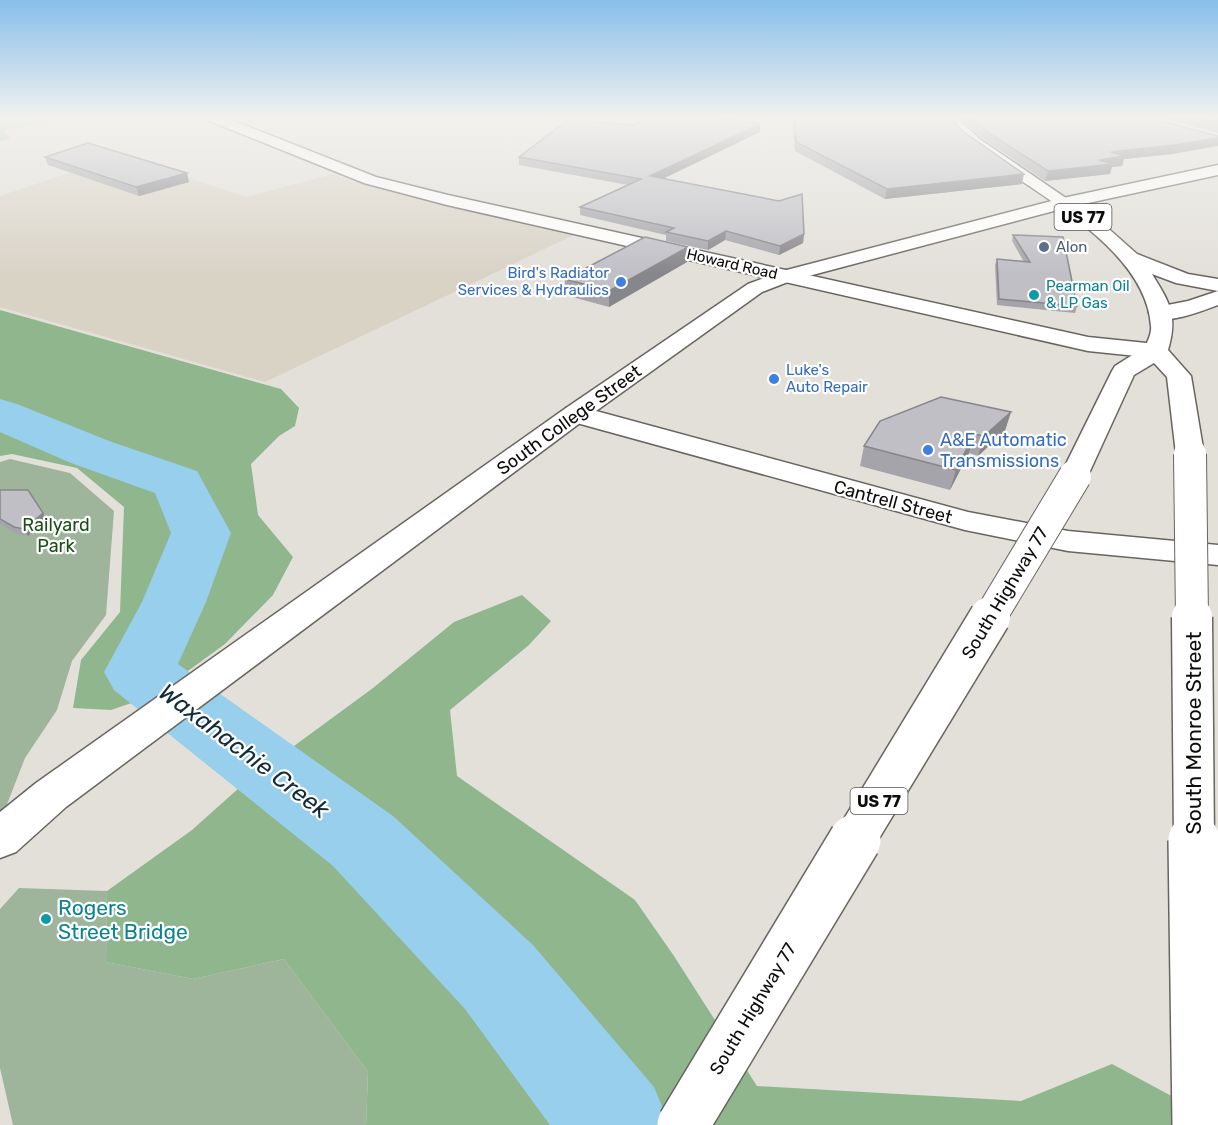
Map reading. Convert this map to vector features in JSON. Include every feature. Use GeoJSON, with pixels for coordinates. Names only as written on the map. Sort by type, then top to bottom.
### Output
{"type":"FeatureCollection","features":[{"type":"Feature","properties":{"kind":"main road","name":"Howard Road"},"geometry":{"type":"LineString","coordinates":[[344,170],[370,180],[447,200],[1088,344],[1156,351]]}},
{"type":"Feature","properties":{"kind":"main road","name":"US 77"},"geometry":{"type":"LineString","coordinates":[[1015,170],[1111,237],[1143,274],[1157,300],[1163,328],[1156,351]]}},
{"type":"Feature","properties":{"kind":"main road","name":"South College Street"},"geometry":{"type":"LineString","coordinates":[[0,839],[51,795],[574,414],[754,288],[786,276],[1063,203],[1218,170]]}},
{"type":"Feature","properties":{"kind":"main road"},"geometry":{"type":"LineString","coordinates":[[1130,258],[1183,279],[1218,285]]}},
{"type":"Feature","properties":{"kind":"main road"},"geometry":{"type":"LineString","coordinates":[[1160,313],[1193,307],[1218,297]]}},
{"type":"Feature","properties":{"kind":"main road","name":"South Monroe Street"},"geometry":{"type":"LineString","coordinates":[[1156,351],[1179,375],[1190,454],[1194,657],[1193,900],[1198,1125]]}},
{"type":"Feature","properties":{"kind":"main road","name":"South Highway 77"},"geometry":{"type":"LineString","coordinates":[[683,1125],[1076,476],[1124,371],[1156,351]]}},
{"type":"Feature","properties":{"kind":"main road","name":"Cantrell Street"},"geometry":{"type":"LineString","coordinates":[[574,414],[965,521],[1068,541],[1218,555]]}},
{"type":"Feature","properties":{"kind":"shaded area"},"geometry":{"type":"Polygon","coordinates":[[[80,170],[161,170],[246,197],[333,174],[355,182],[574,235],[265,382],[0,307],[0,196],[80,170]]]}},
{"type":"Feature","properties":{"kind":"green space"},"geometry":{"type":"Polygon","coordinates":[[[0,310],[281,389],[299,408],[295,426],[279,436],[251,464],[258,515],[293,557],[273,595],[225,644],[155,695],[111,710],[73,708],[81,660],[120,612],[124,507],[77,468],[12,454],[0,456],[0,310]]]}},
{"type":"Feature","properties":{"kind":"green space","name":"Railyard Park"},"geometry":{"type":"Polygon","coordinates":[[[10,459],[70,473],[114,511],[106,615],[72,661],[57,710],[25,758],[4,812],[0,815],[0,462],[10,459]]]}},
{"type":"Feature","properties":{"kind":"green space"},"geometry":{"type":"Polygon","coordinates":[[[522,595],[551,621],[529,645],[450,710],[457,776],[635,900],[674,956],[757,1086],[1021,1101],[1112,1064],[1218,1121],[1218,1125],[366,1125],[368,1072],[284,959],[193,979],[106,962],[107,891],[192,830],[249,779],[373,688],[454,622],[522,595]]]}},
{"type":"Feature","properties":{"kind":"green space"},"geometry":{"type":"Polygon","coordinates":[[[19,888],[107,891],[106,962],[193,979],[284,959],[368,1072],[366,1125],[13,1125],[0,1068],[0,909],[19,888]]]}},
{"type":"Feature","properties":{"kind":"building"},"geometry":{"type":"Polygon","coordinates":[[[83,170],[175,170],[187,173],[136,187],[83,170]]]}},
{"type":"Feature","properties":{"kind":"building"},"geometry":{"type":"Polygon","coordinates":[[[588,170],[664,170],[650,176],[779,201],[802,194],[804,234],[780,246],[726,231],[708,241],[666,232],[674,228],[580,207],[641,179],[588,170]]]}},
{"type":"Feature","properties":{"kind":"building"},"geometry":{"type":"Polygon","coordinates":[[[849,170],[1018,170],[1024,174],[887,189],[849,170]]]}},
{"type":"Feature","properties":{"kind":"building"},"geometry":{"type":"Polygon","coordinates":[[[1013,235],[1063,237],[1077,306],[999,299],[997,259],[1030,262],[1013,235]]]}},
{"type":"Feature","properties":{"kind":"building"},"geometry":{"type":"Polygon","coordinates":[[[645,237],[688,247],[609,291],[565,279],[645,237]]]}},
{"type":"Feature","properties":{"kind":"building"},"geometry":{"type":"Polygon","coordinates":[[[941,397],[1011,412],[984,436],[974,434],[956,470],[864,446],[880,421],[941,397]]]}},
{"type":"Feature","properties":{"kind":"building"},"geometry":{"type":"Polygon","coordinates":[[[0,490],[28,490],[43,513],[24,529],[14,527],[0,519],[0,490]]]}},
{"type":"Feature","properties":{"kind":"waterway","name":"Waxahachie Creek"},"geometry":{"type":"LineString","coordinates":[[0,414],[90,452],[178,483],[201,533],[174,602],[139,672],[363,841],[499,977],[616,1125]]}},
{"type":"Feature","properties":{"kind":"place","name":"Alon"},"geometry":{"type":"Point","coordinates":[1044,247]}},
{"type":"Feature","properties":{"kind":"place","name":"Bird's Radiator Services & Hydraulics"},"geometry":{"type":"Point","coordinates":[621,282]}},
{"type":"Feature","properties":{"kind":"place","name":"Pearman Oil & LP Gas"},"geometry":{"type":"Point","coordinates":[1034,295]}},
{"type":"Feature","properties":{"kind":"place","name":"Luke's Auto Repair"},"geometry":{"type":"Point","coordinates":[774,379]}},
{"type":"Feature","properties":{"kind":"place","name":"A&E Automatic Transmissions"},"geometry":{"type":"Point","coordinates":[928,450]}},
{"type":"Feature","properties":{"kind":"place","name":"Rogers Street Bridge"},"geometry":{"type":"Point","coordinates":[46,919]}}]}
